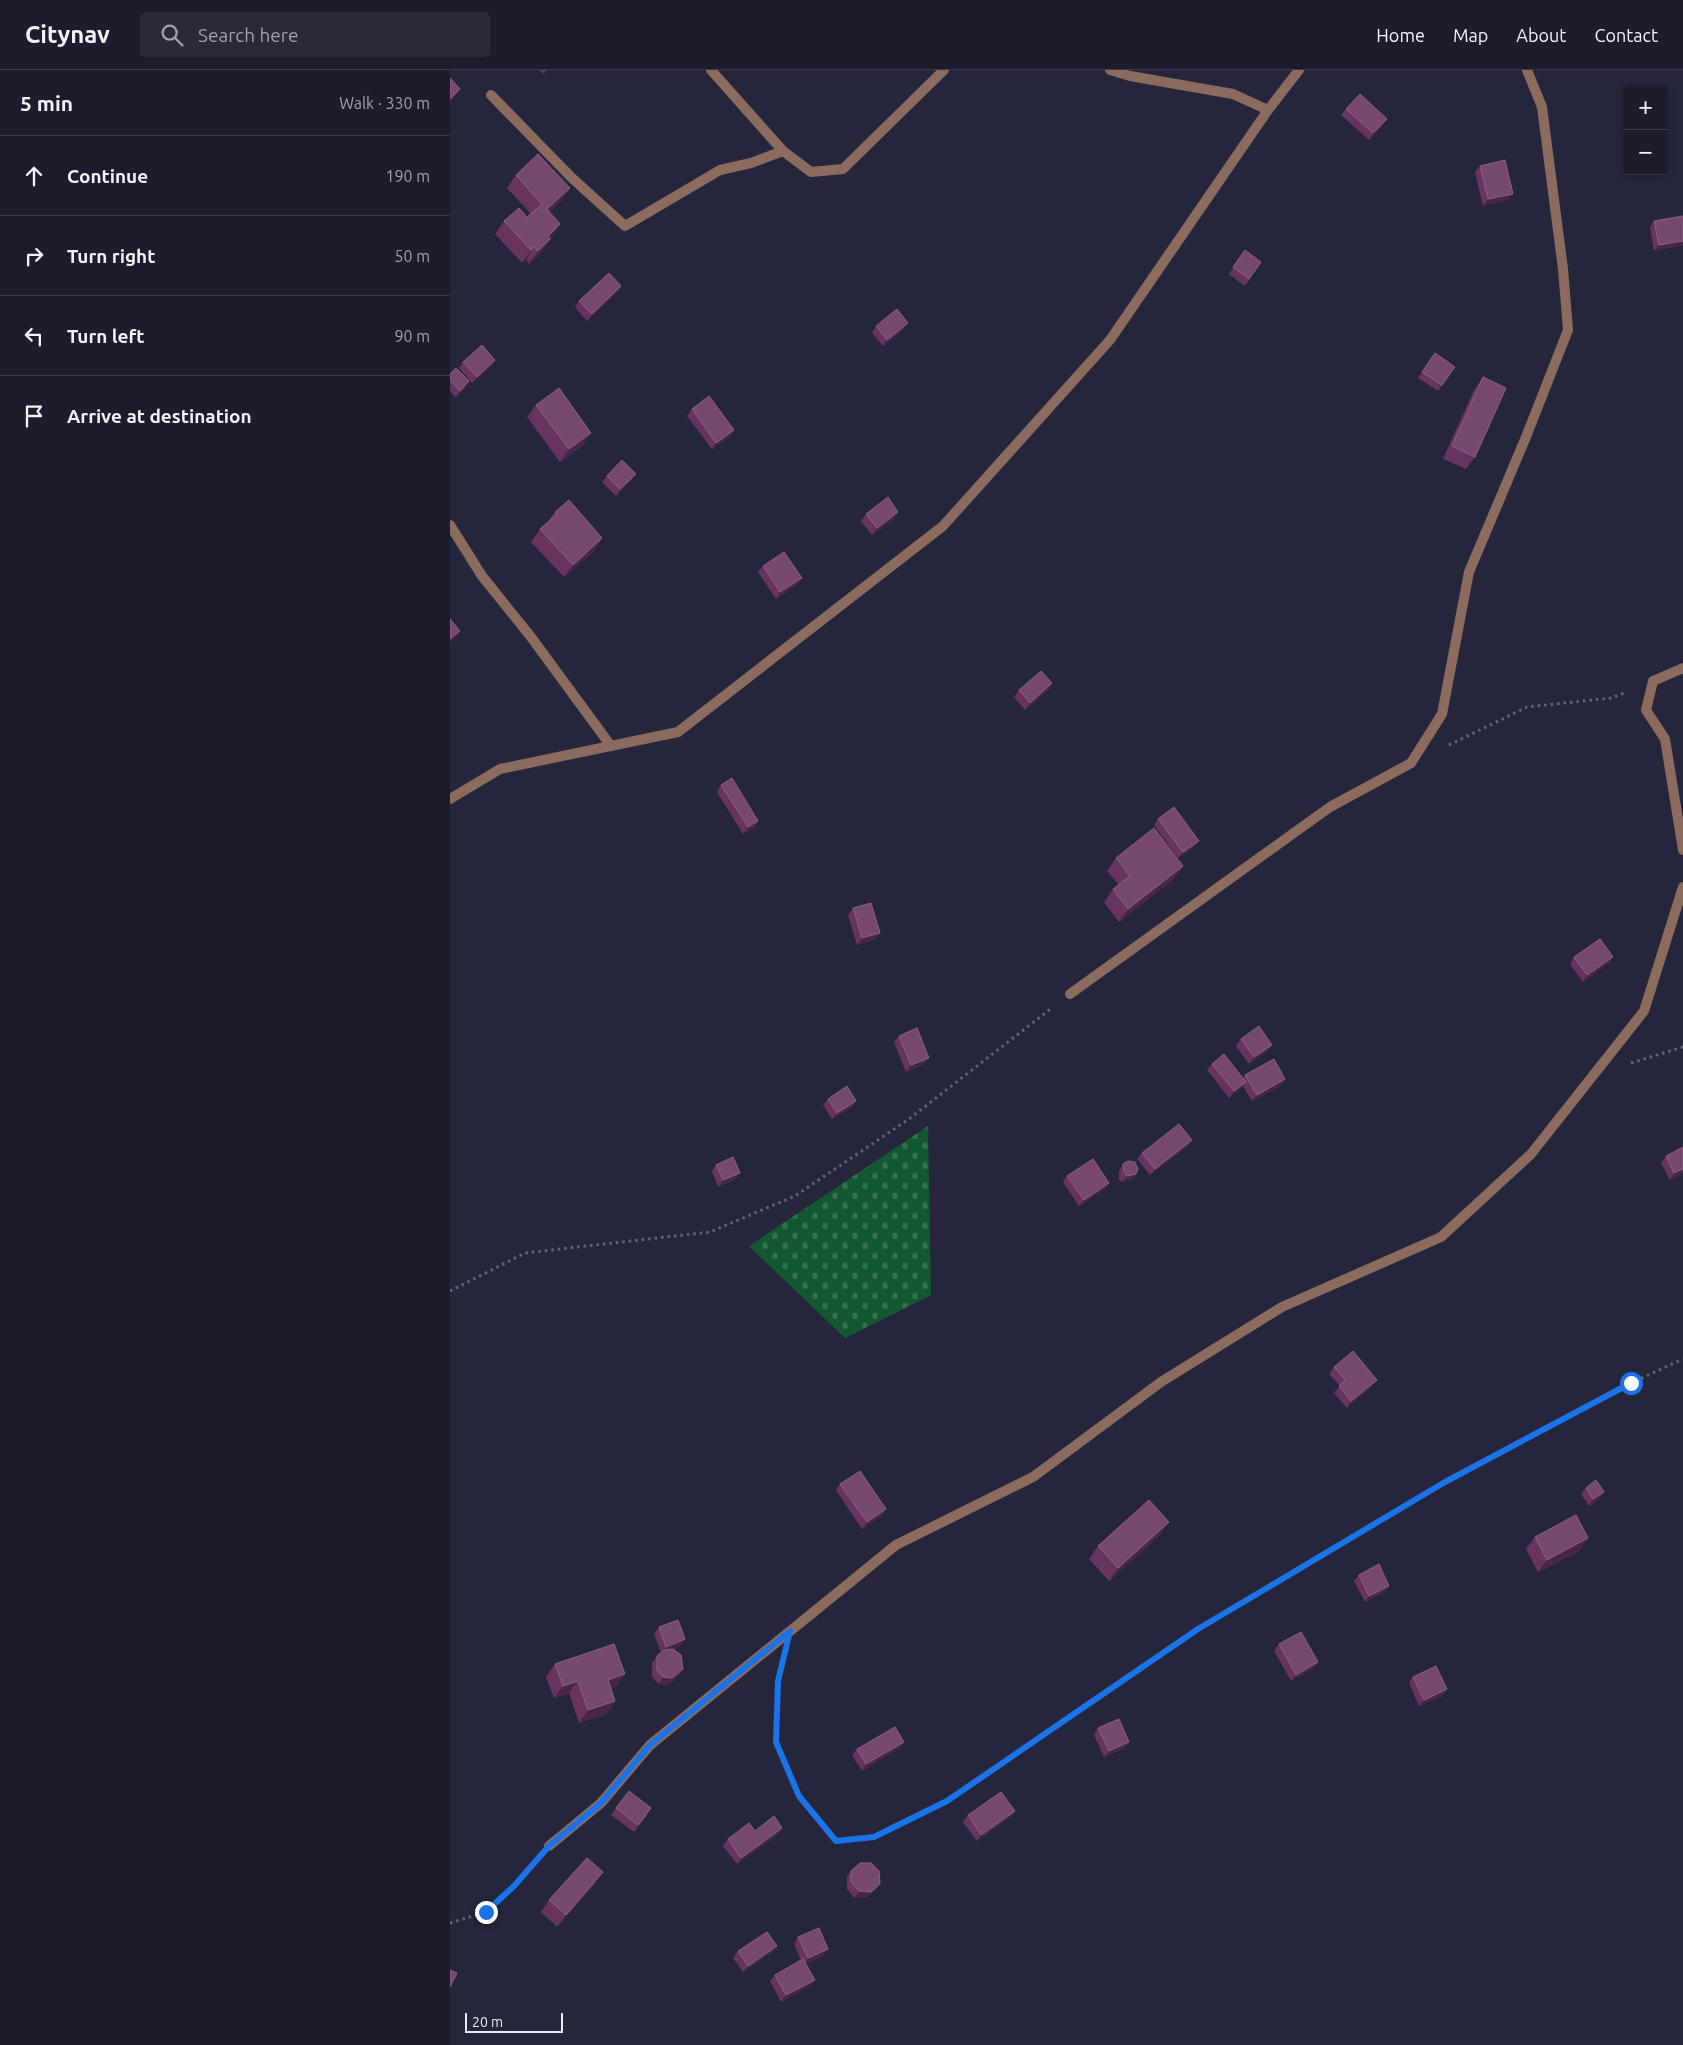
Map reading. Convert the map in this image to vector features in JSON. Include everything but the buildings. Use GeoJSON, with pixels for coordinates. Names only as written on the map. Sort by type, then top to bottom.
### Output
{"type":"FeatureCollection","features":[{"type":"Feature","properties":{"kind":"street"},"geometry":{"type":"LineString","coordinates":[[711,70],[783,151],[811,172],[843,168],[944,70]]}},
{"type":"Feature","properties":{"kind":"street"},"geometry":{"type":"LineString","coordinates":[[1110,70],[1130,76],[1233,94],[1268,110]]}},
{"type":"Feature","properties":{"kind":"street"},"geometry":{"type":"LineString","coordinates":[[450,799],[500,769],[678,732],[943,526],[1110,340],[1268,110],[1298,70]]}},
{"type":"Feature","properties":{"kind":"street"},"geometry":{"type":"LineString","coordinates":[[1070,994],[1330,807],[1411,763],[1442,714],[1469,572],[1526,437],[1568,330],[1563,269],[1542,107],[1527,70]]}},
{"type":"Feature","properties":{"kind":"street"},"geometry":{"type":"LineString","coordinates":[[491,95],[572,178],[624,226],[720,170],[751,163],[783,151]]}},
{"type":"Feature","properties":{"kind":"street"},"geometry":{"type":"LineString","coordinates":[[450,525],[482,576],[531,637],[611,746]]}},
{"type":"Feature","properties":{"kind":"street"},"geometry":{"type":"LineString","coordinates":[[1683,668],[1653,681],[1646,710],[1665,739],[1683,850]]}},
{"type":"Feature","properties":{"kind":"street"},"geometry":{"type":"LineString","coordinates":[[549,1846],[601,1803],[650,1745],[896,1545],[1033,1477],[1161,1382],[1282,1307],[1441,1237],[1531,1154],[1644,1011],[1683,887]]}},
{"type":"Feature","properties":{"kind":"path"},"geometry":{"type":"LineString","coordinates":[[1447,746],[1527,707],[1611,698],[1653,681]]}},
{"type":"Feature","properties":{"kind":"path"},"geometry":{"type":"LineString","coordinates":[[450,1291],[525,1253],[710,1232],[795,1196],[909,1120],[1070,994]]}},
{"type":"Feature","properties":{"kind":"path"},"geometry":{"type":"LineString","coordinates":[[1607,1059],[1634,1064],[1683,1047]]}},
{"type":"Feature","properties":{"kind":"path"},"geometry":{"type":"LineString","coordinates":[[790,1631],[778,1681],[776,1742],[799,1796],[836,1841],[874,1837],[947,1801],[1198,1629],[1436,1487],[1631,1383],[1683,1360]]}},
{"type":"Feature","properties":{"kind":"path"},"geometry":{"type":"LineString","coordinates":[[450,1923],[486,1912],[514,1886],[549,1846]]}},
{"type":"Feature","properties":{"kind":"green space"},"geometry":{"type":"Polygon","coordinates":[[[928,1126],[931,1295],[845,1338],[749,1246],[928,1126]]]}},
{"type":"Feature","properties":{"kind":"route"},"geometry":{"type":"LineString","coordinates":[[486,1912],[514,1886],[549,1846],[601,1803],[650,1745],[790,1631],[778,1681],[776,1742],[799,1796],[836,1841],[874,1837],[947,1801],[1198,1629],[1445,1482],[1631,1383]]}}]}
